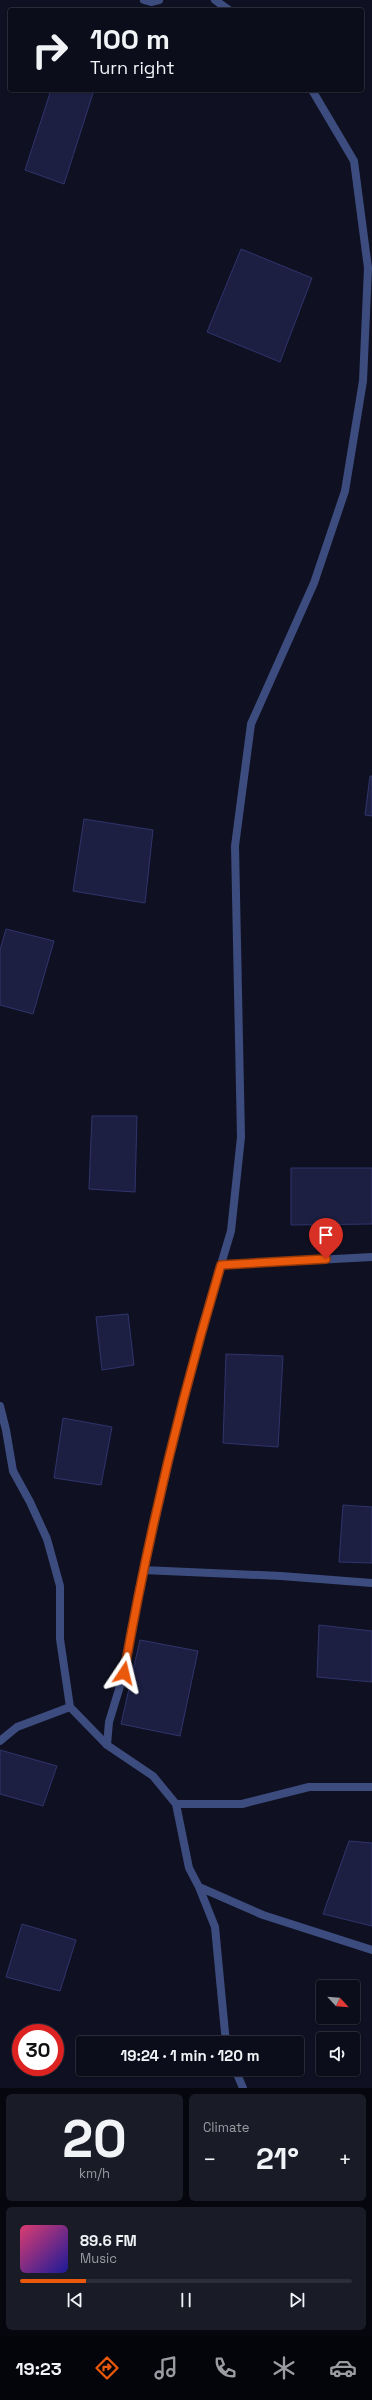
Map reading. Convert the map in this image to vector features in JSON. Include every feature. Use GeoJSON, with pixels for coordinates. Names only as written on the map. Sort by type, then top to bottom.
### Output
{"type":"FeatureCollection","features":[{"type":"Feature","properties":{"kind":"street"},"geometry":{"type":"LineString","coordinates":[[144,0],[151,2],[159,0]]}},
{"type":"Feature","properties":{"kind":"street"},"geometry":{"type":"LineString","coordinates":[[215,0],[226,8]]}},
{"type":"Feature","properties":{"kind":"street"},"geometry":{"type":"LineString","coordinates":[[107,1745],[109,1722],[124,1673],[143,1570],[174,1437],[204,1321],[231,1231],[241,1137],[235,846],[251,724],[314,582],[345,492],[363,381],[369,311],[368,268],[354,161],[313,92]]}},
{"type":"Feature","properties":{"kind":"street"},"geometry":{"type":"LineString","coordinates":[[221,1265],[372,1257]]}},
{"type":"Feature","properties":{"kind":"street"},"geometry":{"type":"LineString","coordinates":[[0,1406],[13,1471],[30,1502],[47,1539],[60,1586],[60,1639],[70,1707],[107,1745],[153,1776],[176,1804],[189,1868],[199,1887],[215,1927],[225,2036]]}},
{"type":"Feature","properties":{"kind":"street"},"geometry":{"type":"LineString","coordinates":[[143,1570],[281,1576],[372,1583]]}},
{"type":"Feature","properties":{"kind":"street"},"geometry":{"type":"LineString","coordinates":[[0,1740],[17,1727],[70,1707]]}},
{"type":"Feature","properties":{"kind":"street"},"geometry":{"type":"LineString","coordinates":[[176,1804],[242,1804],[309,1787],[372,1787]]}},
{"type":"Feature","properties":{"kind":"street"},"geometry":{"type":"LineString","coordinates":[[199,1887],[263,1915],[372,1950]]}},
{"type":"Feature","properties":{"kind":"street"},"geometry":{"type":"LineString","coordinates":[[238,2076],[243,2088]]}},
{"type":"Feature","properties":{"kind":"building"},"geometry":{"type":"Polygon","coordinates":[[[50,92],[93,92],[64,184],[25,170],[50,92]]]}},
{"type":"Feature","properties":{"kind":"building"},"geometry":{"type":"Polygon","coordinates":[[[241,249],[312,278],[280,362],[207,332],[241,249]]]}},
{"type":"Feature","properties":{"kind":"building"},"geometry":{"type":"Polygon","coordinates":[[[370,776],[372,776],[372,816],[365,815],[370,776]]]}},
{"type":"Feature","properties":{"kind":"building"},"geometry":{"type":"Polygon","coordinates":[[[84,819],[153,830],[145,903],[73,891],[84,819]]]}},
{"type":"Feature","properties":{"kind":"building"},"geometry":{"type":"Polygon","coordinates":[[[6,929],[54,941],[33,1014],[0,1005],[0,950],[6,929]]]}},
{"type":"Feature","properties":{"kind":"building"},"geometry":{"type":"Polygon","coordinates":[[[92,1116],[137,1116],[135,1192],[89,1189],[92,1116]]]}},
{"type":"Feature","properties":{"kind":"building"},"geometry":{"type":"Polygon","coordinates":[[[291,1168],[372,1168],[372,1224],[291,1225],[291,1168]]]}},
{"type":"Feature","properties":{"kind":"building"},"geometry":{"type":"Polygon","coordinates":[[[128,1314],[134,1365],[102,1370],[96,1317],[128,1314]]]}},
{"type":"Feature","properties":{"kind":"building"},"geometry":{"type":"Polygon","coordinates":[[[226,1354],[283,1356],[278,1447],[223,1443],[226,1354]]]}},
{"type":"Feature","properties":{"kind":"building"},"geometry":{"type":"Polygon","coordinates":[[[63,1418],[112,1427],[101,1485],[54,1478],[63,1418]]]}},
{"type":"Feature","properties":{"kind":"building"},"geometry":{"type":"Polygon","coordinates":[[[343,1505],[372,1507],[372,1563],[339,1562],[343,1505]]]}},
{"type":"Feature","properties":{"kind":"building"},"geometry":{"type":"Polygon","coordinates":[[[319,1625],[372,1631],[372,1682],[317,1677],[319,1625]]]}},
{"type":"Feature","properties":{"kind":"building"},"geometry":{"type":"Polygon","coordinates":[[[140,1640],[198,1651],[180,1736],[121,1724],[140,1640]]]}},
{"type":"Feature","properties":{"kind":"building"},"geometry":{"type":"Polygon","coordinates":[[[0,1750],[57,1766],[43,1806],[0,1794],[0,1750]]]}},
{"type":"Feature","properties":{"kind":"building"},"geometry":{"type":"Polygon","coordinates":[[[349,1841],[372,1843],[372,1926],[323,1914],[349,1841]]]}},
{"type":"Feature","properties":{"kind":"building"},"geometry":{"type":"Polygon","coordinates":[[[22,1924],[76,1940],[60,1991],[6,1977],[22,1924]]]}},
{"type":"Feature","properties":{"kind":"route"},"geometry":{"type":"LineString","coordinates":[[124,1673],[143,1570],[168,1460],[204,1321],[221,1265],[326,1259]]}}]}
